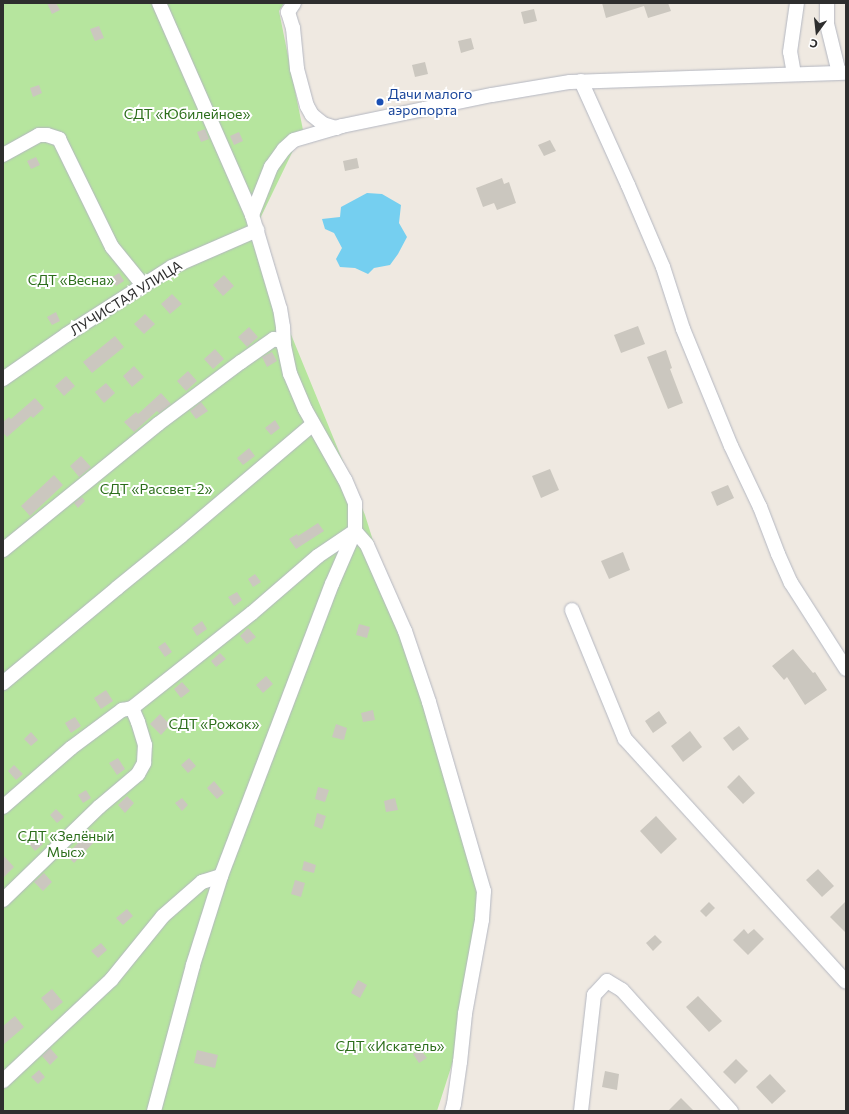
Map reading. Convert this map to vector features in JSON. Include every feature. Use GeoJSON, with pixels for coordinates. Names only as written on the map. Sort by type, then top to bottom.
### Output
{"type":"FeatureCollection","features":[{"type":"Feature","properties":{"kind":"street"},"geometry":{"type":"LineString","coordinates":[[154,1111],[193,965],[221,876],[332,584],[355,531],[354,503],[345,480],[313,424],[290,374],[280,309],[252,215],[159,3]]}},
{"type":"Feature","properties":{"kind":"street"},"geometry":{"type":"LineString","coordinates":[[794,74],[790,52],[797,3]]}},
{"type":"Feature","properties":{"kind":"street"},"geometry":{"type":"LineString","coordinates":[[252,215],[271,168],[284,149],[294,140],[336,128],[492,95],[581,81],[842,73],[827,24],[827,3]]}},
{"type":"Feature","properties":{"kind":"street"},"geometry":{"type":"LineString","coordinates":[[288,6],[293,28],[297,69],[307,106],[312,115],[323,124],[336,128]]}},
{"type":"Feature","properties":{"kind":"street"},"geometry":{"type":"LineString","coordinates":[[581,81],[663,267],[683,329],[731,446],[760,507],[791,583],[846,669]]}},
{"type":"Feature","properties":{"kind":"street"},"geometry":{"type":"LineString","coordinates":[[3,155],[39,135],[47,135],[59,139],[112,247],[143,285]]}},
{"type":"Feature","properties":{"kind":"street","name":"ЛУЧИСТАЯ УЛИЦА"},"geometry":{"type":"LineString","coordinates":[[3,379],[66,335],[172,267],[257,230]]}},
{"type":"Feature","properties":{"kind":"street"},"geometry":{"type":"LineString","coordinates":[[3,550],[158,424],[241,362],[274,340],[284,342]]}},
{"type":"Feature","properties":{"kind":"street"},"geometry":{"type":"LineString","coordinates":[[3,683],[181,536],[313,424]]}},
{"type":"Feature","properties":{"kind":"street"},"geometry":{"type":"LineString","coordinates":[[3,807],[77,744],[122,710],[132,708],[252,613],[318,556],[355,531]]}},
{"type":"Feature","properties":{"kind":"street"},"geometry":{"type":"LineString","coordinates":[[355,531],[367,545],[405,631],[429,702],[484,891],[482,920],[465,1014],[460,1062],[452,1111]]}},
{"type":"Feature","properties":{"kind":"street"},"geometry":{"type":"LineString","coordinates":[[572,610],[625,738],[846,982]]}},
{"type":"Feature","properties":{"kind":"street"},"geometry":{"type":"LineString","coordinates":[[3,900],[99,807],[138,774],[144,763],[145,745],[132,708]]}},
{"type":"Feature","properties":{"kind":"street"},"geometry":{"type":"LineString","coordinates":[[3,1081],[111,980],[164,916],[202,882],[221,876]]}},
{"type":"Feature","properties":{"kind":"street"},"geometry":{"type":"LineString","coordinates":[[581,1111],[594,995],[607,981],[622,990],[731,1111]]}},
{"type":"Feature","properties":{"kind":"green space"},"geometry":{"type":"Polygon","coordinates":[[[3,3],[284,3],[279,11],[303,130],[256,227],[290,332],[365,515],[479,880],[473,999],[437,1111],[3,1111],[3,3]]]}},
{"type":"Feature","properties":{"kind":"water"},"geometry":{"type":"Polygon","coordinates":[[[367,193],[382,194],[401,205],[399,223],[407,237],[390,265],[374,268],[368,274],[355,268],[340,267],[336,259],[342,248],[334,233],[325,229],[322,219],[340,217],[341,207],[367,193]]]}},
{"type":"Feature","properties":{"kind":"building"},"geometry":{"type":"Polygon","coordinates":[[[47,3],[56,3],[60,10],[52,14],[47,3]]]}},
{"type":"Feature","properties":{"kind":"building"},"geometry":{"type":"Polygon","coordinates":[[[602,3],[668,3],[671,11],[648,18],[644,6],[606,18],[602,3]]]}},
{"type":"Feature","properties":{"kind":"building"},"geometry":{"type":"Polygon","coordinates":[[[534,9],[537,21],[524,24],[521,12],[534,9]]]}},
{"type":"Feature","properties":{"kind":"building"},"geometry":{"type":"Polygon","coordinates":[[[99,26],[104,38],[95,41],[90,29],[99,26]]]}},
{"type":"Feature","properties":{"kind":"building"},"geometry":{"type":"Polygon","coordinates":[[[471,38],[474,49],[461,53],[458,41],[471,38]]]}},
{"type":"Feature","properties":{"kind":"building"},"geometry":{"type":"Polygon","coordinates":[[[425,62],[428,74],[415,77],[412,65],[425,62]]]}},
{"type":"Feature","properties":{"kind":"building"},"geometry":{"type":"Polygon","coordinates":[[[39,85],[42,93],[33,97],[30,88],[39,85]]]}},
{"type":"Feature","properties":{"kind":"building"},"geometry":{"type":"Polygon","coordinates":[[[205,129],[209,139],[201,142],[197,132],[205,129]]]}},
{"type":"Feature","properties":{"kind":"building"},"geometry":{"type":"Polygon","coordinates":[[[239,132],[243,141],[234,145],[230,136],[239,132]]]}},
{"type":"Feature","properties":{"kind":"building"},"geometry":{"type":"Polygon","coordinates":[[[550,140],[556,151],[544,156],[538,145],[550,140]]]}},
{"type":"Feature","properties":{"kind":"building"},"geometry":{"type":"Polygon","coordinates":[[[36,157],[40,165],[31,169],[27,161],[36,157]]]}},
{"type":"Feature","properties":{"kind":"building"},"geometry":{"type":"Polygon","coordinates":[[[357,158],[359,168],[345,171],[343,161],[357,158]]]}},
{"type":"Feature","properties":{"kind":"building"},"geometry":{"type":"Polygon","coordinates":[[[502,178],[504,184],[509,182],[516,203],[497,210],[494,203],[483,207],[476,188],[502,178]]]}},
{"type":"Feature","properties":{"kind":"building"},"geometry":{"type":"Polygon","coordinates":[[[119,273],[124,281],[116,286],[111,278],[119,273]]]}},
{"type":"Feature","properties":{"kind":"building"},"geometry":{"type":"Polygon","coordinates":[[[224,275],[234,286],[223,296],[213,285],[224,275]]]}},
{"type":"Feature","properties":{"kind":"building"},"geometry":{"type":"Polygon","coordinates":[[[172,294],[182,304],[170,314],[161,304],[172,294]]]}},
{"type":"Feature","properties":{"kind":"building"},"geometry":{"type":"Polygon","coordinates":[[[56,312],[60,321],[52,325],[47,317],[56,312]]]}},
{"type":"Feature","properties":{"kind":"building"},"geometry":{"type":"Polygon","coordinates":[[[145,314],[155,324],[144,334],[134,324],[145,314]]]}},
{"type":"Feature","properties":{"kind":"building"},"geometry":{"type":"Polygon","coordinates":[[[638,326],[645,344],[621,353],[614,335],[638,326]]]}},
{"type":"Feature","properties":{"kind":"building"},"geometry":{"type":"Polygon","coordinates":[[[249,327],[258,337],[247,347],[238,337],[249,327]]]}},
{"type":"Feature","properties":{"kind":"building"},"geometry":{"type":"Polygon","coordinates":[[[115,336],[124,347],[92,373],[83,362],[115,336]]]}},
{"type":"Feature","properties":{"kind":"building"},"geometry":{"type":"Polygon","coordinates":[[[215,349],[224,359],[213,369],[204,359],[215,349]]]}},
{"type":"Feature","properties":{"kind":"building"},"geometry":{"type":"Polygon","coordinates":[[[666,350],[672,368],[670,369],[683,403],[668,409],[647,357],[666,350]]]}},
{"type":"Feature","properties":{"kind":"building"},"geometry":{"type":"Polygon","coordinates":[[[272,352],[277,361],[267,367],[262,357],[272,352]]]}},
{"type":"Feature","properties":{"kind":"building"},"geometry":{"type":"Polygon","coordinates":[[[134,366],[144,377],[132,387],[123,376],[134,366]]]}},
{"type":"Feature","properties":{"kind":"building"},"geometry":{"type":"Polygon","coordinates":[[[188,371],[197,381],[186,391],[177,381],[188,371]]]}},
{"type":"Feature","properties":{"kind":"building"},"geometry":{"type":"Polygon","coordinates":[[[66,376],[75,386],[64,396],[55,386],[66,376]]]}},
{"type":"Feature","properties":{"kind":"building"},"geometry":{"type":"Polygon","coordinates":[[[106,383],[115,393],[104,403],[95,392],[106,383]]]}},
{"type":"Feature","properties":{"kind":"building"},"geometry":{"type":"Polygon","coordinates":[[[161,393],[171,404],[159,413],[157,411],[134,432],[124,422],[136,412],[138,414],[161,393]]]}},
{"type":"Feature","properties":{"kind":"building"},"geometry":{"type":"Polygon","coordinates":[[[35,398],[44,408],[33,418],[31,416],[7,437],[3,433],[3,422],[9,417],[11,419],[35,398]]]}},
{"type":"Feature","properties":{"kind":"building"},"geometry":{"type":"Polygon","coordinates":[[[201,402],[208,411],[196,419],[190,411],[201,402]]]}},
{"type":"Feature","properties":{"kind":"building"},"geometry":{"type":"Polygon","coordinates":[[[275,420],[280,428],[271,435],[265,428],[275,420]]]}},
{"type":"Feature","properties":{"kind":"building"},"geometry":{"type":"Polygon","coordinates":[[[249,448],[255,456],[243,465],[237,458],[249,448]]]}},
{"type":"Feature","properties":{"kind":"building"},"geometry":{"type":"Polygon","coordinates":[[[81,456],[91,467],[79,477],[70,466],[81,456]]]}},
{"type":"Feature","properties":{"kind":"building"},"geometry":{"type":"Polygon","coordinates":[[[550,469],[559,490],[541,498],[532,476],[550,469]]]}},
{"type":"Feature","properties":{"kind":"building"},"geometry":{"type":"Polygon","coordinates":[[[54,475],[63,485],[30,516],[21,506],[54,475]]]}},
{"type":"Feature","properties":{"kind":"building"},"geometry":{"type":"Polygon","coordinates":[[[728,485],[734,498],[717,506],[711,492],[728,485]]]}},
{"type":"Feature","properties":{"kind":"building"},"geometry":{"type":"Polygon","coordinates":[[[82,497],[85,501],[78,508],[74,503],[82,497]]]}},
{"type":"Feature","properties":{"kind":"building"},"geometry":{"type":"Polygon","coordinates":[[[318,523],[324,531],[296,549],[289,539],[297,534],[298,536],[318,523]]]}},
{"type":"Feature","properties":{"kind":"building"},"geometry":{"type":"Polygon","coordinates":[[[623,552],[630,570],[609,579],[601,561],[623,552]]]}},
{"type":"Feature","properties":{"kind":"building"},"geometry":{"type":"Polygon","coordinates":[[[255,574],[261,582],[253,587],[248,579],[255,574]]]}},
{"type":"Feature","properties":{"kind":"building"},"geometry":{"type":"Polygon","coordinates":[[[237,592],[242,600],[234,606],[228,597],[237,592]]]}},
{"type":"Feature","properties":{"kind":"building"},"geometry":{"type":"Polygon","coordinates":[[[202,621],[207,629],[197,636],[192,628],[202,621]]]}},
{"type":"Feature","properties":{"kind":"building"},"geometry":{"type":"Polygon","coordinates":[[[359,624],[370,627],[367,638],[356,635],[359,624]]]}},
{"type":"Feature","properties":{"kind":"building"},"geometry":{"type":"Polygon","coordinates":[[[248,628],[256,637],[247,644],[240,636],[248,628]]]}},
{"type":"Feature","properties":{"kind":"building"},"geometry":{"type":"Polygon","coordinates":[[[165,642],[172,652],[165,657],[158,647],[165,642]]]}},
{"type":"Feature","properties":{"kind":"building"},"geometry":{"type":"Polygon","coordinates":[[[793,649],[813,673],[815,672],[827,690],[805,705],[787,677],[784,680],[772,666],[793,649]]]}},
{"type":"Feature","properties":{"kind":"building"},"geometry":{"type":"Polygon","coordinates":[[[220,653],[226,659],[216,667],[211,661],[220,653]]]}},
{"type":"Feature","properties":{"kind":"building"},"geometry":{"type":"Polygon","coordinates":[[[266,676],[273,684],[263,693],[256,685],[266,676]]]}},
{"type":"Feature","properties":{"kind":"building"},"geometry":{"type":"Polygon","coordinates":[[[182,682],[190,691],[181,698],[174,689],[182,682]]]}},
{"type":"Feature","properties":{"kind":"building"},"geometry":{"type":"Polygon","coordinates":[[[106,690],[113,701],[101,709],[94,698],[106,690]]]}},
{"type":"Feature","properties":{"kind":"building"},"geometry":{"type":"Polygon","coordinates":[[[373,710],[375,720],[363,722],[361,713],[373,710]]]}},
{"type":"Feature","properties":{"kind":"building"},"geometry":{"type":"Polygon","coordinates":[[[659,711],[667,723],[653,733],[645,721],[659,711]]]}},
{"type":"Feature","properties":{"kind":"building"},"geometry":{"type":"Polygon","coordinates":[[[160,714],[170,725],[161,735],[150,724],[160,714]]]}},
{"type":"Feature","properties":{"kind":"building"},"geometry":{"type":"Polygon","coordinates":[[[75,717],[81,726],[71,733],[65,723],[75,717]]]}},
{"type":"Feature","properties":{"kind":"building"},"geometry":{"type":"Polygon","coordinates":[[[336,724],[347,728],[344,740],[332,737],[336,724]]]}},
{"type":"Feature","properties":{"kind":"building"},"geometry":{"type":"Polygon","coordinates":[[[739,726],[749,739],[733,751],[723,738],[739,726]]]}},
{"type":"Feature","properties":{"kind":"building"},"geometry":{"type":"Polygon","coordinates":[[[690,731],[702,747],[683,762],[671,746],[690,731]]]}},
{"type":"Feature","properties":{"kind":"building"},"geometry":{"type":"Polygon","coordinates":[[[31,732],[38,740],[31,746],[24,739],[31,732]]]}},
{"type":"Feature","properties":{"kind":"building"},"geometry":{"type":"Polygon","coordinates":[[[118,758],[125,769],[117,775],[109,763],[118,758]]]}},
{"type":"Feature","properties":{"kind":"building"},"geometry":{"type":"Polygon","coordinates":[[[189,758],[196,766],[188,773],[181,765],[189,758]]]}},
{"type":"Feature","properties":{"kind":"building"},"geometry":{"type":"Polygon","coordinates":[[[14,765],[23,774],[16,780],[8,771],[14,765]]]}},
{"type":"Feature","properties":{"kind":"building"},"geometry":{"type":"Polygon","coordinates":[[[739,775],[755,793],[743,804],[727,787],[739,775]]]}},
{"type":"Feature","properties":{"kind":"building"},"geometry":{"type":"Polygon","coordinates":[[[214,781],[224,793],[217,799],[207,788],[214,781]]]}},
{"type":"Feature","properties":{"kind":"building"},"geometry":{"type":"Polygon","coordinates":[[[318,787],[329,790],[325,802],[315,799],[318,787]]]}},
{"type":"Feature","properties":{"kind":"building"},"geometry":{"type":"Polygon","coordinates":[[[86,790],[91,798],[83,803],[78,795],[86,790]]]}},
{"type":"Feature","properties":{"kind":"building"},"geometry":{"type":"Polygon","coordinates":[[[127,796],[134,803],[125,813],[118,805],[127,796]]]}},
{"type":"Feature","properties":{"kind":"building"},"geometry":{"type":"Polygon","coordinates":[[[182,798],[188,805],[182,811],[175,803],[182,798]]]}},
{"type":"Feature","properties":{"kind":"building"},"geometry":{"type":"Polygon","coordinates":[[[395,798],[398,810],[386,812],[384,801],[395,798]]]}},
{"type":"Feature","properties":{"kind":"building"},"geometry":{"type":"Polygon","coordinates":[[[56,809],[64,817],[57,823],[50,815],[56,809]]]}},
{"type":"Feature","properties":{"kind":"building"},"geometry":{"type":"Polygon","coordinates":[[[317,813],[326,816],[322,829],[314,826],[317,813]]]}},
{"type":"Feature","properties":{"kind":"building"},"geometry":{"type":"Polygon","coordinates":[[[656,816],[677,839],[661,854],[640,831],[656,816]]]}},
{"type":"Feature","properties":{"kind":"building"},"geometry":{"type":"Polygon","coordinates":[[[92,829],[99,837],[74,863],[66,855],[92,829]]]}},
{"type":"Feature","properties":{"kind":"building"},"geometry":{"type":"Polygon","coordinates":[[[36,837],[43,844],[35,851],[28,843],[36,837]]]}},
{"type":"Feature","properties":{"kind":"building"},"geometry":{"type":"Polygon","coordinates":[[[3,855],[14,867],[3,878],[3,855]]]}},
{"type":"Feature","properties":{"kind":"building"},"geometry":{"type":"Polygon","coordinates":[[[304,861],[316,865],[314,873],[302,870],[304,861]]]}},
{"type":"Feature","properties":{"kind":"building"},"geometry":{"type":"Polygon","coordinates":[[[818,869],[834,886],[822,897],[806,880],[818,869]]]}},
{"type":"Feature","properties":{"kind":"building"},"geometry":{"type":"Polygon","coordinates":[[[44,873],[52,882],[43,891],[34,882],[44,873]]]}},
{"type":"Feature","properties":{"kind":"building"},"geometry":{"type":"Polygon","coordinates":[[[295,880],[305,883],[301,897],[291,894],[295,880]]]}},
{"type":"Feature","properties":{"kind":"building"},"geometry":{"type":"Polygon","coordinates":[[[846,901],[846,933],[830,917],[846,901]]]}},
{"type":"Feature","properties":{"kind":"building"},"geometry":{"type":"Polygon","coordinates":[[[709,902],[715,908],[706,917],[700,911],[709,902]]]}},
{"type":"Feature","properties":{"kind":"building"},"geometry":{"type":"Polygon","coordinates":[[[127,909],[133,916],[123,925],[116,918],[127,909]]]}},
{"type":"Feature","properties":{"kind":"building"},"geometry":{"type":"Polygon","coordinates":[[[744,929],[748,934],[754,929],[764,939],[748,955],[733,940],[744,929]]]}},
{"type":"Feature","properties":{"kind":"building"},"geometry":{"type":"Polygon","coordinates":[[[655,935],[662,942],[653,951],[646,943],[655,935]]]}},
{"type":"Feature","properties":{"kind":"building"},"geometry":{"type":"Polygon","coordinates":[[[101,943],[107,950],[98,958],[91,951],[101,943]]]}},
{"type":"Feature","properties":{"kind":"building"},"geometry":{"type":"Polygon","coordinates":[[[358,980],[367,985],[360,998],[351,993],[358,980]]]}},
{"type":"Feature","properties":{"kind":"building"},"geometry":{"type":"Polygon","coordinates":[[[52,989],[63,1002],[52,1011],[41,998],[52,989]]]}},
{"type":"Feature","properties":{"kind":"building"},"geometry":{"type":"Polygon","coordinates":[[[698,996],[722,1021],[709,1032],[686,1007],[698,996]]]}},
{"type":"Feature","properties":{"kind":"building"},"geometry":{"type":"Polygon","coordinates":[[[15,1016],[24,1027],[3,1045],[3,1026],[15,1016]]]}},
{"type":"Feature","properties":{"kind":"building"},"geometry":{"type":"Polygon","coordinates":[[[50,1048],[58,1057],[50,1065],[42,1056],[50,1048]]]}},
{"type":"Feature","properties":{"kind":"building"},"geometry":{"type":"Polygon","coordinates":[[[420,1049],[427,1058],[419,1063],[413,1054],[420,1049]]]}},
{"type":"Feature","properties":{"kind":"building"},"geometry":{"type":"Polygon","coordinates":[[[197,1050],[218,1055],[215,1068],[194,1063],[197,1050]]]}},
{"type":"Feature","properties":{"kind":"building"},"geometry":{"type":"Polygon","coordinates":[[[736,1059],[748,1071],[735,1084],[723,1072],[736,1059]]]}},
{"type":"Feature","properties":{"kind":"building"},"geometry":{"type":"Polygon","coordinates":[[[39,1070],[45,1077],[38,1084],[31,1077],[39,1070]]]}},
{"type":"Feature","properties":{"kind":"building"},"geometry":{"type":"Polygon","coordinates":[[[605,1071],[619,1074],[617,1090],[602,1087],[605,1071]]]}},
{"type":"Feature","properties":{"kind":"building"},"geometry":{"type":"Polygon","coordinates":[[[770,1074],[786,1091],[772,1104],[756,1087],[770,1074]]]}},
{"type":"Feature","properties":{"kind":"building"},"geometry":{"type":"Polygon","coordinates":[[[681,1098],[694,1111],[668,1111],[681,1098]]]}},
{"type":"Feature","properties":{"kind":"place","name":"Дачи малого аэропорта"},"geometry":{"type":"Point","coordinates":[380,102]}},
{"type":"Feature","properties":{"kind":"park label","name":"СДТ «Юбилейное»"},"geometry":{"type":"Point","coordinates":[187,114]}},
{"type":"Feature","properties":{"kind":"park label","name":"СДТ «Весна»"},"geometry":{"type":"Point","coordinates":[71,280]}},
{"type":"Feature","properties":{"kind":"park label","name":"СДТ «Рассвет-2»"},"geometry":{"type":"Point","coordinates":[156,489]}},
{"type":"Feature","properties":{"kind":"park label","name":"СДТ «Рожок»"},"geometry":{"type":"Point","coordinates":[214,724]}},
{"type":"Feature","properties":{"kind":"park label","name":"СДТ «Зелёный Мыс»"},"geometry":{"type":"Point","coordinates":[66,844]}},
{"type":"Feature","properties":{"kind":"park label","name":"СДТ «Искатель»"},"geometry":{"type":"Point","coordinates":[390,1046]}}]}
